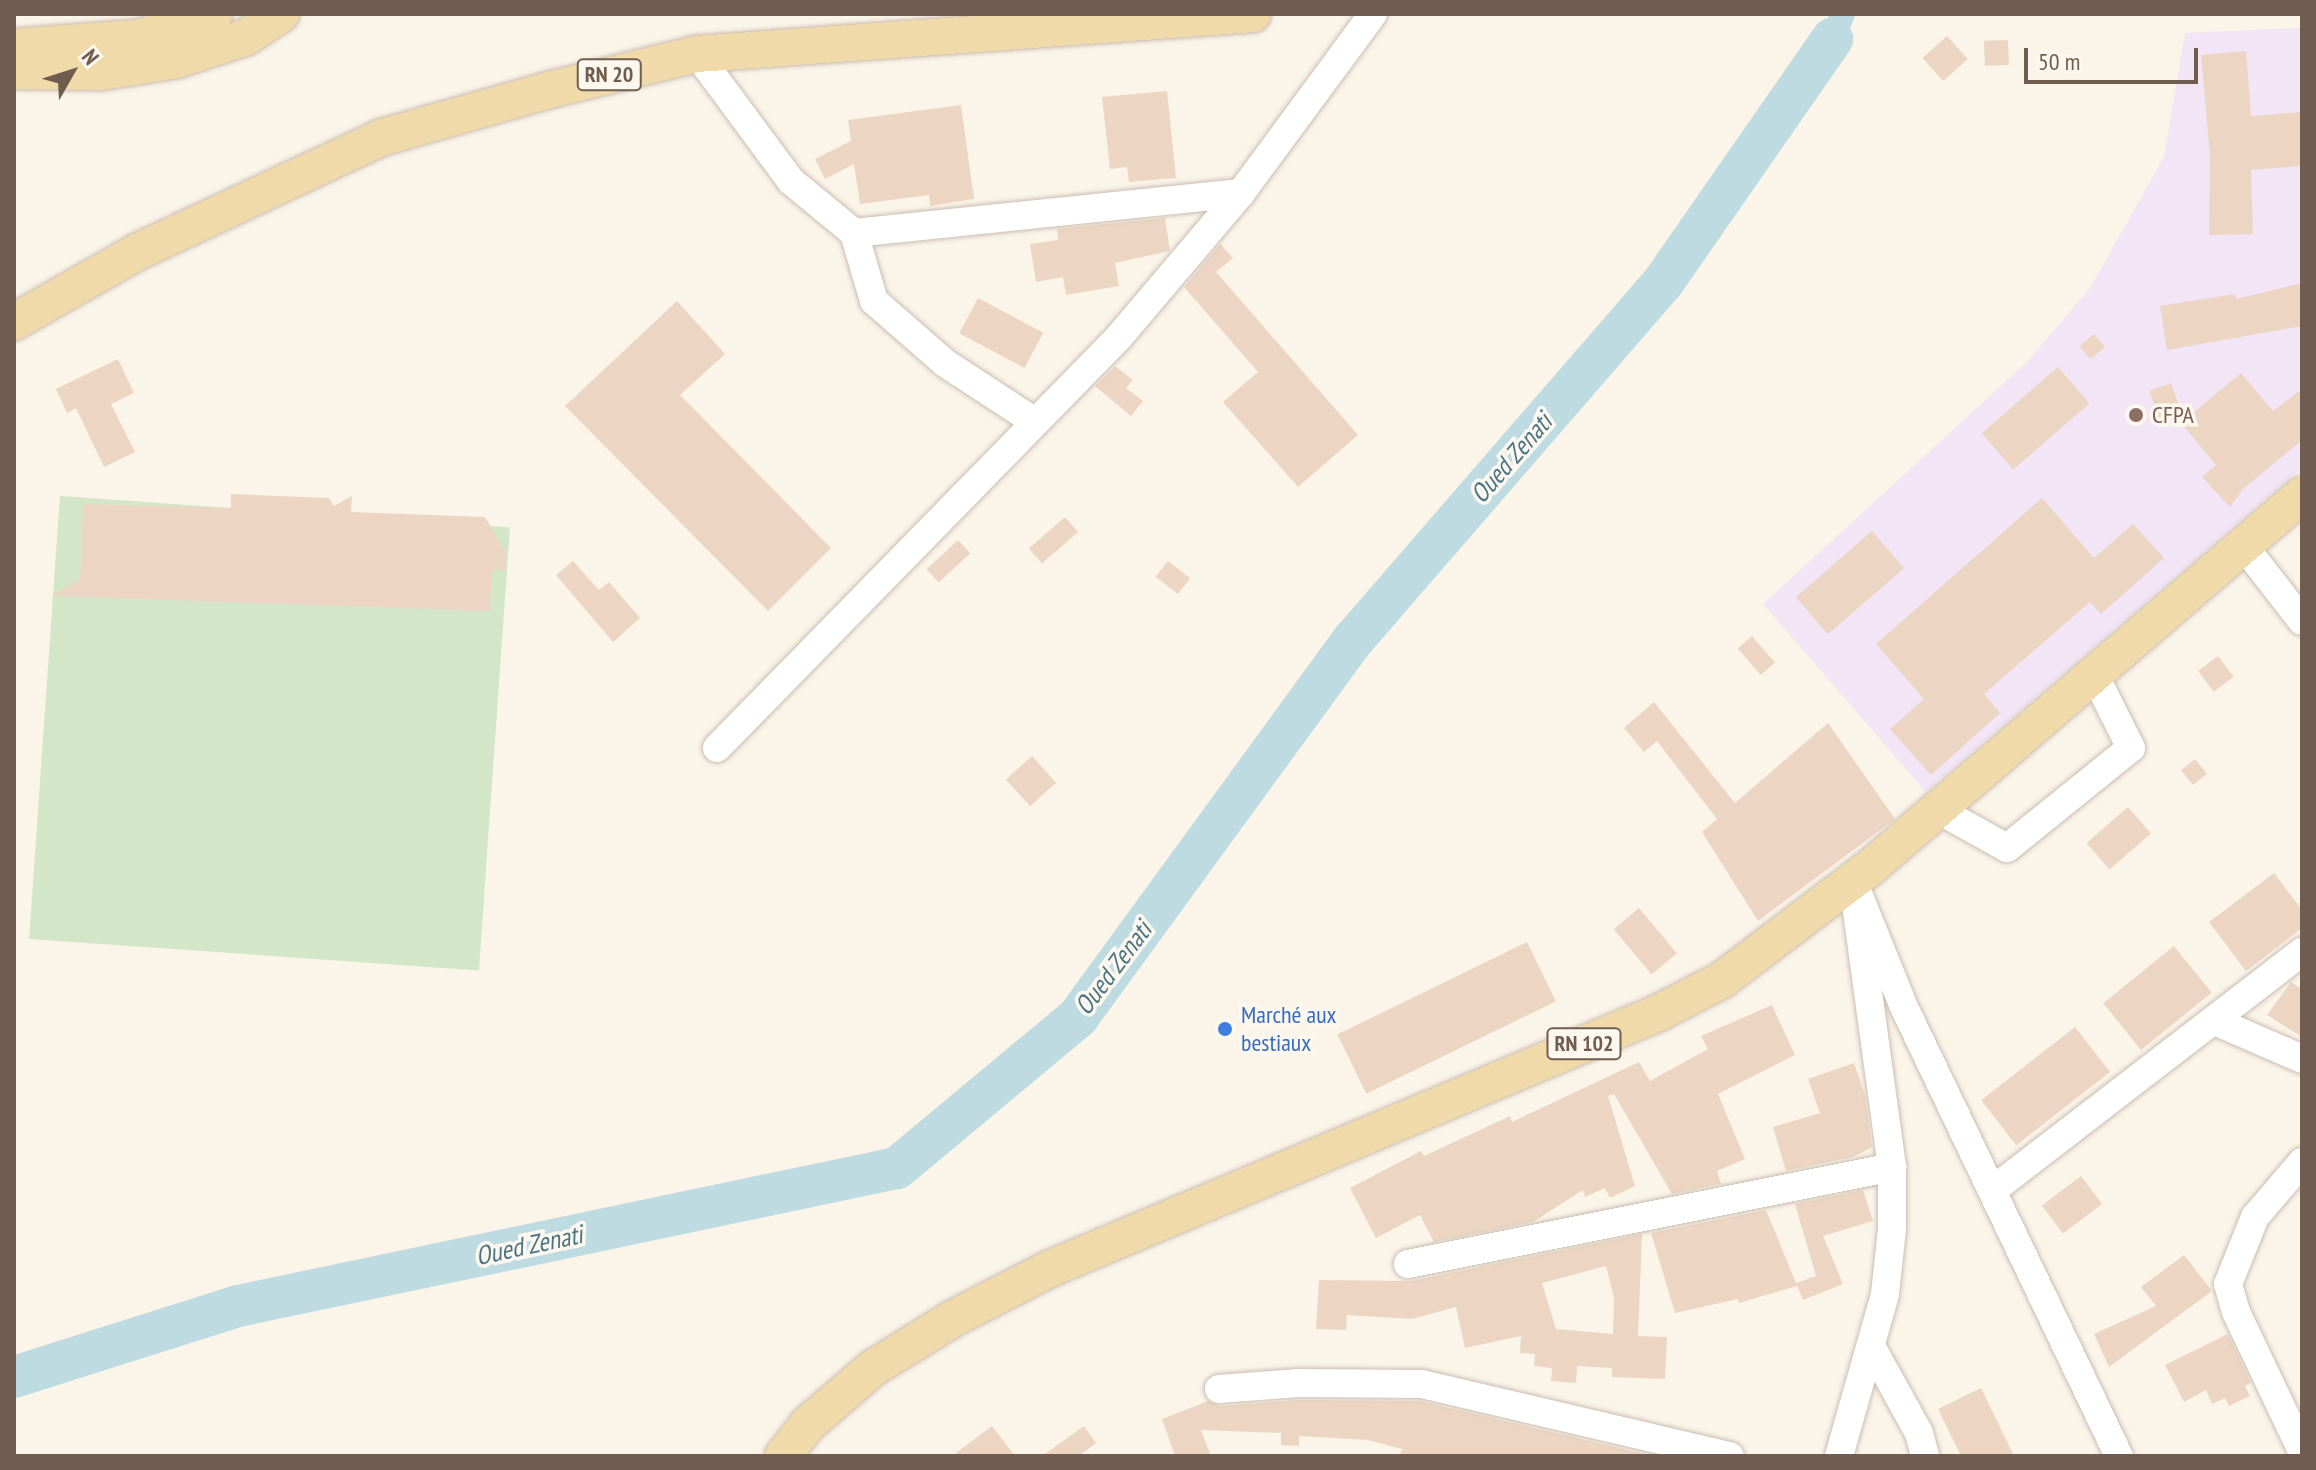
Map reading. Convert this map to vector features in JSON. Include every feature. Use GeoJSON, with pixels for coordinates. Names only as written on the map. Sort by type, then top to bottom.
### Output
{"type":"FeatureCollection","features":[{"type":"Feature","properties":{"kind":"main road"},"geometry":{"type":"LineString","coordinates":[[14,71],[101,72],[177,60],[246,37],[281,14]]}},
{"type":"Feature","properties":{"kind":"main road","name":"RN 20"},"geometry":{"type":"LineString","coordinates":[[14,322],[137,252],[383,137],[697,54],[1131,16],[1253,14]]}},
{"type":"Feature","properties":{"kind":"main road"},"geometry":{"type":"LineString","coordinates":[[14,47],[138,38],[205,16]]}},
{"type":"Feature","properties":{"kind":"main road","name":"RN 102"},"geometry":{"type":"LineString","coordinates":[[783,1456],[807,1425],[873,1368],[954,1318],[1078,1257],[1658,1013],[1722,980],[1853,881],[2302,495]]}},
{"type":"Feature","properties":{"kind":"street"},"geometry":{"type":"LineString","coordinates":[[717,748],[1119,337],[1241,193],[1373,14]]}},
{"type":"Feature","properties":{"kind":"street"},"geometry":{"type":"LineString","coordinates":[[697,54],[791,181],[854,233],[874,301],[945,363],[1035,422]]}},
{"type":"Feature","properties":{"kind":"street"},"geometry":{"type":"LineString","coordinates":[[854,233],[1241,193]]}},
{"type":"Feature","properties":{"kind":"street"},"geometry":{"type":"LineString","coordinates":[[2243,545],[2302,621]]}},
{"type":"Feature","properties":{"kind":"street"},"geometry":{"type":"LineString","coordinates":[[1937,809],[2007,848],[2131,748],[2094,674]]}},
{"type":"Feature","properties":{"kind":"street"},"geometry":{"type":"LineString","coordinates":[[1839,1456],[1885,1294],[1892,1167],[1853,881]]}},
{"type":"Feature","properties":{"kind":"street"},"geometry":{"type":"LineString","coordinates":[[1853,881],[1903,1005],[1994,1189],[2119,1456]]}},
{"type":"Feature","properties":{"kind":"street"},"geometry":{"type":"LineString","coordinates":[[1994,1189],[2217,1022],[2302,952]]}},
{"type":"Feature","properties":{"kind":"street"},"geometry":{"type":"LineString","coordinates":[[2217,1022],[2302,1059]]}},
{"type":"Feature","properties":{"kind":"street"},"geometry":{"type":"LineString","coordinates":[[2302,1162],[2255,1217],[2228,1284],[2236,1312],[2302,1451]]}},
{"type":"Feature","properties":{"kind":"street"},"geometry":{"type":"LineString","coordinates":[[1408,1264],[1892,1167]]}},
{"type":"Feature","properties":{"kind":"street"},"geometry":{"type":"LineString","coordinates":[[1871,1346],[1919,1433],[1925,1456]]}},
{"type":"Feature","properties":{"kind":"street"},"geometry":{"type":"LineString","coordinates":[[1219,1389],[1299,1383],[1422,1384],[1730,1456]]}},
{"type":"Feature","properties":{"kind":"shaded area","name":"CFPA"},"geometry":{"type":"Polygon","coordinates":[[[2302,28],[2302,468],[1926,792],[1763,604],[2027,362],[2090,288],[2164,157],[2185,33],[2302,28]]]}},
{"type":"Feature","properties":{"kind":"green space"},"geometry":{"type":"Polygon","coordinates":[[[60,496],[510,527],[479,970],[29,939],[60,496]]]}},
{"type":"Feature","properties":{"kind":"building"},"geometry":{"type":"Polygon","coordinates":[[[1947,36],[1968,59],[1943,81],[1922,58],[1947,36]]]}},
{"type":"Feature","properties":{"kind":"building"},"geometry":{"type":"Polygon","coordinates":[[[2008,40],[2009,65],[1985,66],[1984,41],[2008,40]]]}},
{"type":"Feature","properties":{"kind":"building"},"geometry":{"type":"Polygon","coordinates":[[[2246,51],[2251,116],[2302,112],[2302,166],[2251,170],[2253,234],[2209,235],[2210,155],[2201,55],[2246,51]]]}},
{"type":"Feature","properties":{"kind":"building"},"geometry":{"type":"Polygon","coordinates":[[[1167,91],[1176,178],[1129,182],[1127,167],[1110,169],[1102,97],[1167,91]]]}},
{"type":"Feature","properties":{"kind":"building"},"geometry":{"type":"Polygon","coordinates":[[[961,105],[974,199],[930,206],[929,195],[860,204],[854,164],[825,179],[815,159],[851,141],[848,120],[961,105]]]}},
{"type":"Feature","properties":{"kind":"building"},"geometry":{"type":"Polygon","coordinates":[[[1165,218],[1170,251],[1115,263],[1119,286],[1066,295],[1063,277],[1036,282],[1030,244],[1058,240],[1057,229],[1165,218]]]}},
{"type":"Feature","properties":{"kind":"building"},"geometry":{"type":"Polygon","coordinates":[[[1220,244],[1233,258],[1216,272],[1358,435],[1298,487],[1223,402],[1258,372],[1184,287],[1220,244]]]}},
{"type":"Feature","properties":{"kind":"building"},"geometry":{"type":"Polygon","coordinates":[[[2302,283],[2302,326],[2167,350],[2160,306],[2235,294],[2236,299],[2302,283]]]}},
{"type":"Feature","properties":{"kind":"building"},"geometry":{"type":"Polygon","coordinates":[[[978,298],[1043,333],[1025,368],[959,333],[978,298]]]}},
{"type":"Feature","properties":{"kind":"building"},"geometry":{"type":"Polygon","coordinates":[[[677,301],[725,354],[680,395],[831,548],[768,611],[565,406],[677,301]]]}},
{"type":"Feature","properties":{"kind":"building"},"geometry":{"type":"Polygon","coordinates":[[[2094,334],[2105,347],[2090,359],[2079,346],[2094,334]]]}},
{"type":"Feature","properties":{"kind":"building"},"geometry":{"type":"Polygon","coordinates":[[[118,359],[134,393],[111,404],[135,452],[104,467],[76,408],[67,413],[56,389],[118,359]]]}},
{"type":"Feature","properties":{"kind":"building"},"geometry":{"type":"Polygon","coordinates":[[[1115,366],[1133,380],[1126,388],[1143,401],[1131,416],[1095,386],[1115,366]]]}},
{"type":"Feature","properties":{"kind":"building"},"geometry":{"type":"Polygon","coordinates":[[[2058,367],[2089,403],[2013,469],[1982,433],[2058,367]]]}},
{"type":"Feature","properties":{"kind":"building"},"geometry":{"type":"Polygon","coordinates":[[[2241,373],[2273,411],[2302,389],[2302,440],[2243,489],[2230,507],[2202,477],[2216,465],[2181,423],[2241,373]]]}},
{"type":"Feature","properties":{"kind":"building"},"geometry":{"type":"Polygon","coordinates":[[[2171,383],[2181,411],[2160,419],[2149,391],[2171,383]]]}},
{"type":"Feature","properties":{"kind":"building"},"geometry":{"type":"Polygon","coordinates":[[[231,494],[329,498],[334,506],[352,496],[351,512],[485,517],[506,553],[505,570],[492,570],[490,611],[51,596],[80,579],[83,504],[231,508],[231,494]]]}},
{"type":"Feature","properties":{"kind":"building"},"geometry":{"type":"Polygon","coordinates":[[[2042,498],[2094,558],[2133,524],[2164,558],[2101,614],[2090,602],[1984,694],[2000,713],[1931,775],[1890,729],[1924,699],[1876,644],[2042,498]]]}},
{"type":"Feature","properties":{"kind":"building"},"geometry":{"type":"Polygon","coordinates":[[[1065,517],[1078,532],[1042,564],[1029,548],[1065,517]]]}},
{"type":"Feature","properties":{"kind":"building"},"geometry":{"type":"Polygon","coordinates":[[[1872,531],[1904,568],[1828,634],[1796,597],[1872,531]]]}},
{"type":"Feature","properties":{"kind":"building"},"geometry":{"type":"Polygon","coordinates":[[[958,540],[970,553],[939,582],[927,569],[958,540]]]}},
{"type":"Feature","properties":{"kind":"building"},"geometry":{"type":"Polygon","coordinates":[[[573,561],[599,590],[609,582],[640,618],[613,642],[556,575],[573,561]]]}},
{"type":"Feature","properties":{"kind":"building"},"geometry":{"type":"Polygon","coordinates":[[[1168,561],[1190,578],[1178,594],[1156,577],[1168,561]]]}},
{"type":"Feature","properties":{"kind":"building"},"geometry":{"type":"Polygon","coordinates":[[[1752,636],[1775,662],[1761,675],[1738,648],[1752,636]]]}},
{"type":"Feature","properties":{"kind":"building"},"geometry":{"type":"Polygon","coordinates":[[[2218,656],[2234,677],[2214,692],[2198,671],[2218,656]]]}},
{"type":"Feature","properties":{"kind":"building"},"geometry":{"type":"Polygon","coordinates":[[[1654,702],[1735,803],[1828,723],[1895,819],[1758,921],[1702,832],[1717,819],[1657,741],[1644,752],[1624,728],[1654,702]]]}},
{"type":"Feature","properties":{"kind":"building"},"geometry":{"type":"Polygon","coordinates":[[[1032,756],[1056,783],[1030,806],[1006,779],[1032,756]]]}},
{"type":"Feature","properties":{"kind":"building"},"geometry":{"type":"Polygon","coordinates":[[[2195,759],[2207,774],[2193,785],[2181,770],[2195,759]]]}},
{"type":"Feature","properties":{"kind":"building"},"geometry":{"type":"Polygon","coordinates":[[[2128,807],[2151,833],[2109,869],[2086,843],[2128,807]]]}},
{"type":"Feature","properties":{"kind":"building"},"geometry":{"type":"Polygon","coordinates":[[[2274,873],[2302,910],[2302,928],[2246,971],[2209,922],[2274,873]]]}},
{"type":"Feature","properties":{"kind":"building"},"geometry":{"type":"Polygon","coordinates":[[[1639,908],[1677,953],[1652,974],[1614,929],[1639,908]]]}},
{"type":"Feature","properties":{"kind":"building"},"geometry":{"type":"Polygon","coordinates":[[[1527,942],[1556,1001],[1366,1094],[1337,1034],[1527,942]]]}},
{"type":"Feature","properties":{"kind":"building"},"geometry":{"type":"Polygon","coordinates":[[[2174,946],[2212,993],[2141,1050],[2103,1003],[2174,946]]]}},
{"type":"Feature","properties":{"kind":"building"},"geometry":{"type":"Polygon","coordinates":[[[2291,982],[2302,989],[2302,1037],[2267,1015],[2291,982]]]}},
{"type":"Feature","properties":{"kind":"building"},"geometry":{"type":"Polygon","coordinates":[[[1772,1005],[1795,1055],[1718,1094],[1745,1159],[1717,1171],[1721,1184],[1672,1194],[1614,1094],[1608,1096],[1635,1186],[1610,1198],[1605,1188],[1585,1197],[1583,1190],[1533,1222],[1434,1242],[1420,1215],[1376,1238],[1350,1188],[1421,1151],[1424,1156],[1510,1116],[1512,1122],[1639,1062],[1650,1081],[1708,1049],[1701,1036],[1772,1005]]]}},
{"type":"Feature","properties":{"kind":"building"},"geometry":{"type":"Polygon","coordinates":[[[2075,1027],[2110,1072],[2016,1145],[1981,1100],[2075,1027]]]}},
{"type":"Feature","properties":{"kind":"building"},"geometry":{"type":"Polygon","coordinates":[[[1854,1063],[1865,1095],[1872,1147],[1853,1157],[1786,1171],[1773,1127],[1820,1113],[1808,1079],[1854,1063]]]}},
{"type":"Feature","properties":{"kind":"building"},"geometry":{"type":"Polygon","coordinates":[[[2081,1176],[2102,1204],[2063,1233],[2042,1205],[2081,1176]]]}},
{"type":"Feature","properties":{"kind":"building"},"geometry":{"type":"Polygon","coordinates":[[[1863,1190],[1873,1221],[1823,1236],[1843,1284],[1803,1300],[1797,1286],[1739,1303],[1738,1299],[1675,1313],[1651,1233],[1766,1210],[1796,1283],[1816,1276],[1795,1204],[1863,1190]]]}},
{"type":"Feature","properties":{"kind":"building"},"geometry":{"type":"Polygon","coordinates":[[[1642,1234],[1638,1336],[1667,1337],[1665,1379],[1612,1377],[1612,1368],[1577,1366],[1576,1383],[1551,1381],[1552,1368],[1534,1366],[1535,1354],[1520,1353],[1521,1336],[1465,1348],[1456,1307],[1412,1319],[1347,1315],[1346,1330],[1316,1329],[1319,1280],[1411,1281],[1642,1234]],[[1606,1266],[1542,1283],[1556,1329],[1613,1334],[1614,1298],[1606,1266]]]}},
{"type":"Feature","properties":{"kind":"building"},"geometry":{"type":"Polygon","coordinates":[[[2184,1255],[2212,1291],[2109,1367],[2094,1334],[2156,1306],[2141,1287],[2184,1255]]]}},
{"type":"Feature","properties":{"kind":"building"},"geometry":{"type":"Polygon","coordinates":[[[2228,1334],[2251,1383],[2245,1386],[2250,1396],[2229,1406],[2225,1398],[2212,1404],[2206,1390],[2184,1402],[2165,1365],[2228,1334]]]}},
{"type":"Feature","properties":{"kind":"building"},"geometry":{"type":"Polygon","coordinates":[[[1981,1388],[2014,1456],[1961,1456],[1938,1409],[1981,1388]]]}},
{"type":"Feature","properties":{"kind":"building"},"geometry":{"type":"Polygon","coordinates":[[[1300,1400],[1420,1401],[1653,1456],[1399,1456],[1402,1449],[1368,1440],[1299,1436],[1299,1446],[1281,1445],[1281,1433],[1201,1430],[1211,1456],[1175,1456],[1162,1419],[1208,1401],[1220,1406],[1300,1400]]]}},
{"type":"Feature","properties":{"kind":"building"},"geometry":{"type":"Polygon","coordinates":[[[992,1426],[1015,1456],[952,1456],[992,1426]]]}},
{"type":"Feature","properties":{"kind":"building"},"geometry":{"type":"Polygon","coordinates":[[[1084,1426],[1096,1443],[1079,1456],[1042,1456],[1084,1426]]]}},
{"type":"Feature","properties":{"kind":"waterway","name":"Oued Zenati"},"geometry":{"type":"LineString","coordinates":[[1832,39],[1843,14]]}},
{"type":"Feature","properties":{"kind":"waterway","name":"Oued Zenati"},"geometry":{"type":"LineString","coordinates":[[14,1377],[238,1306],[897,1168],[1078,1017],[1354,639],[1664,281],[1832,39]]}},
{"type":"Feature","properties":{"kind":"place","name":"CFPA"},"geometry":{"type":"Point","coordinates":[2136,415]}},
{"type":"Feature","properties":{"kind":"place","name":"Marché aux bestiaux"},"geometry":{"type":"Point","coordinates":[1225,1029]}}]}
